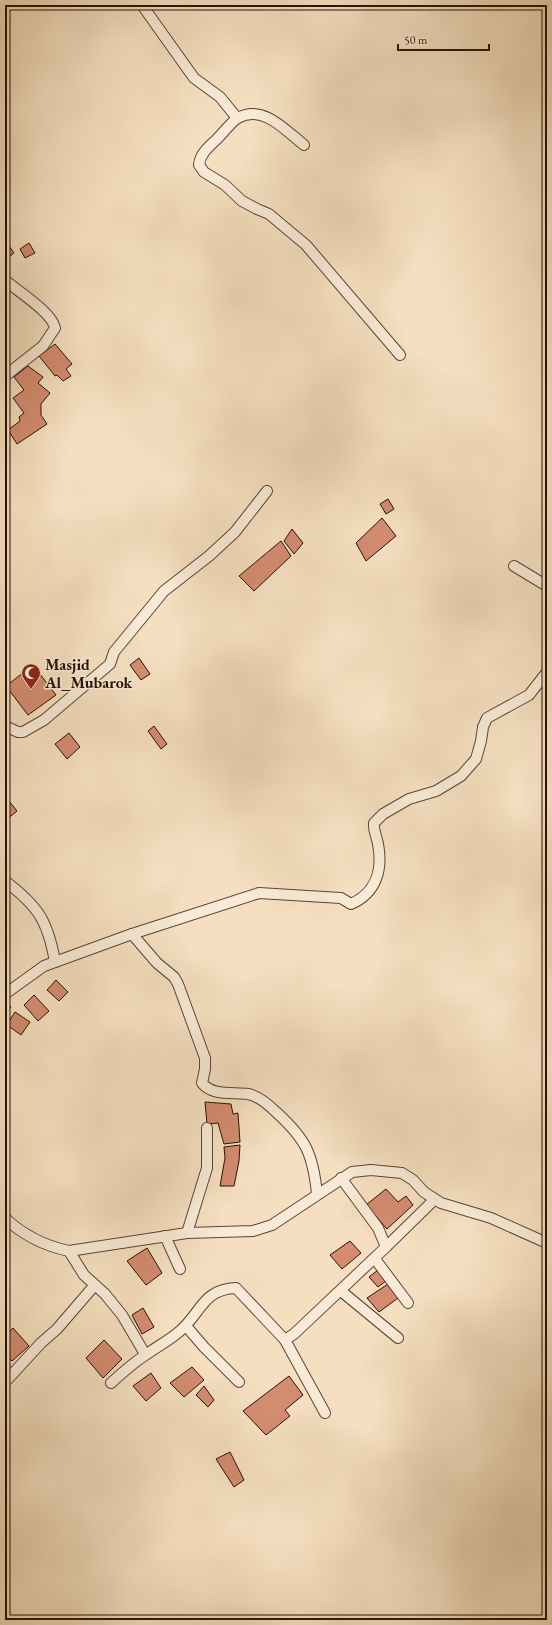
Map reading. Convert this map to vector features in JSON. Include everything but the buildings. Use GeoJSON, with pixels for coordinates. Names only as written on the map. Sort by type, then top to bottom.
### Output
{"type":"FeatureCollection","features":[{"type":"Feature","properties":{"kind":"street"},"geometry":{"type":"LineString","coordinates":[[142,5],[194,78],[220,97],[237,118]]}},
{"type":"Feature","properties":{"kind":"street"},"geometry":{"type":"LineString","coordinates":[[304,145],[270,119],[261,114],[253,113],[237,118],[200,158],[199,165],[201,169],[225,185],[242,200],[269,214],[306,245],[400,355]]}},
{"type":"Feature","properties":{"kind":"street"},"geometry":{"type":"LineString","coordinates":[[5,280],[48,316],[55,328],[43,346],[5,376]]}},
{"type":"Feature","properties":{"kind":"street"},"geometry":{"type":"LineString","coordinates":[[5,726],[18,732],[28,730],[44,720],[82,686],[97,676],[110,664],[114,652],[164,592],[235,532],[267,491]]}},
{"type":"Feature","properties":{"kind":"street"},"geometry":{"type":"LineString","coordinates":[[514,566],[547,586]]}},
{"type":"Feature","properties":{"kind":"street"},"geometry":{"type":"LineString","coordinates":[[5,994],[44,966],[132,934],[259,892],[341,898],[351,904],[358,901],[376,883],[380,865],[374,823],[383,814],[409,799],[436,792],[461,776],[476,759],[482,742],[484,722],[487,718],[529,695],[547,672]]}},
{"type":"Feature","properties":{"kind":"street"},"geometry":{"type":"LineString","coordinates":[[5,881],[23,894],[43,919],[51,936],[55,962]]}},
{"type":"Feature","properties":{"kind":"street"},"geometry":{"type":"LineString","coordinates":[[132,934],[157,963],[174,976],[178,984],[205,1058],[205,1069],[202,1082],[210,1090],[249,1094],[259,1098],[289,1124],[303,1140],[312,1160],[317,1194]]}},
{"type":"Feature","properties":{"kind":"street"},"geometry":{"type":"LineString","coordinates":[[187,1233],[207,1168],[207,1128]]}},
{"type":"Feature","properties":{"kind":"street"},"geometry":{"type":"LineString","coordinates":[[5,1218],[14,1227],[36,1240],[58,1249],[69,1251],[187,1233],[254,1231],[272,1225],[352,1172],[371,1170],[402,1173],[413,1180],[434,1200],[447,1206],[490,1218],[547,1243]]}},
{"type":"Feature","properties":{"kind":"street"},"geometry":{"type":"LineString","coordinates":[[341,1178],[378,1228],[386,1247]]}},
{"type":"Feature","properties":{"kind":"street"},"geometry":{"type":"LineString","coordinates":[[285,1340],[294,1334],[341,1291],[434,1200]]}},
{"type":"Feature","properties":{"kind":"street"},"geometry":{"type":"LineString","coordinates":[[165,1236],[180,1269]]}},
{"type":"Feature","properties":{"kind":"street"},"geometry":{"type":"LineString","coordinates":[[69,1251],[84,1275],[94,1286],[105,1294],[122,1315],[145,1354]]}},
{"type":"Feature","properties":{"kind":"street"},"geometry":{"type":"LineString","coordinates":[[375,1259],[408,1303]]}},
{"type":"Feature","properties":{"kind":"street"},"geometry":{"type":"LineString","coordinates":[[7,1380],[41,1343],[57,1329],[94,1286]]}},
{"type":"Feature","properties":{"kind":"street"},"geometry":{"type":"LineString","coordinates":[[111,1383],[145,1354],[186,1326],[202,1303],[226,1288],[236,1288],[285,1340],[325,1413]]}},
{"type":"Feature","properties":{"kind":"street"},"geometry":{"type":"LineString","coordinates":[[341,1291],[398,1338]]}},
{"type":"Feature","properties":{"kind":"street"},"geometry":{"type":"LineString","coordinates":[[186,1326],[204,1347],[239,1382]]}},
{"type":"Feature","properties":{"kind":"place","name":"Masjid Al_Mubarok"},"geometry":{"type":"Point","coordinates":[31,690]}}]}
